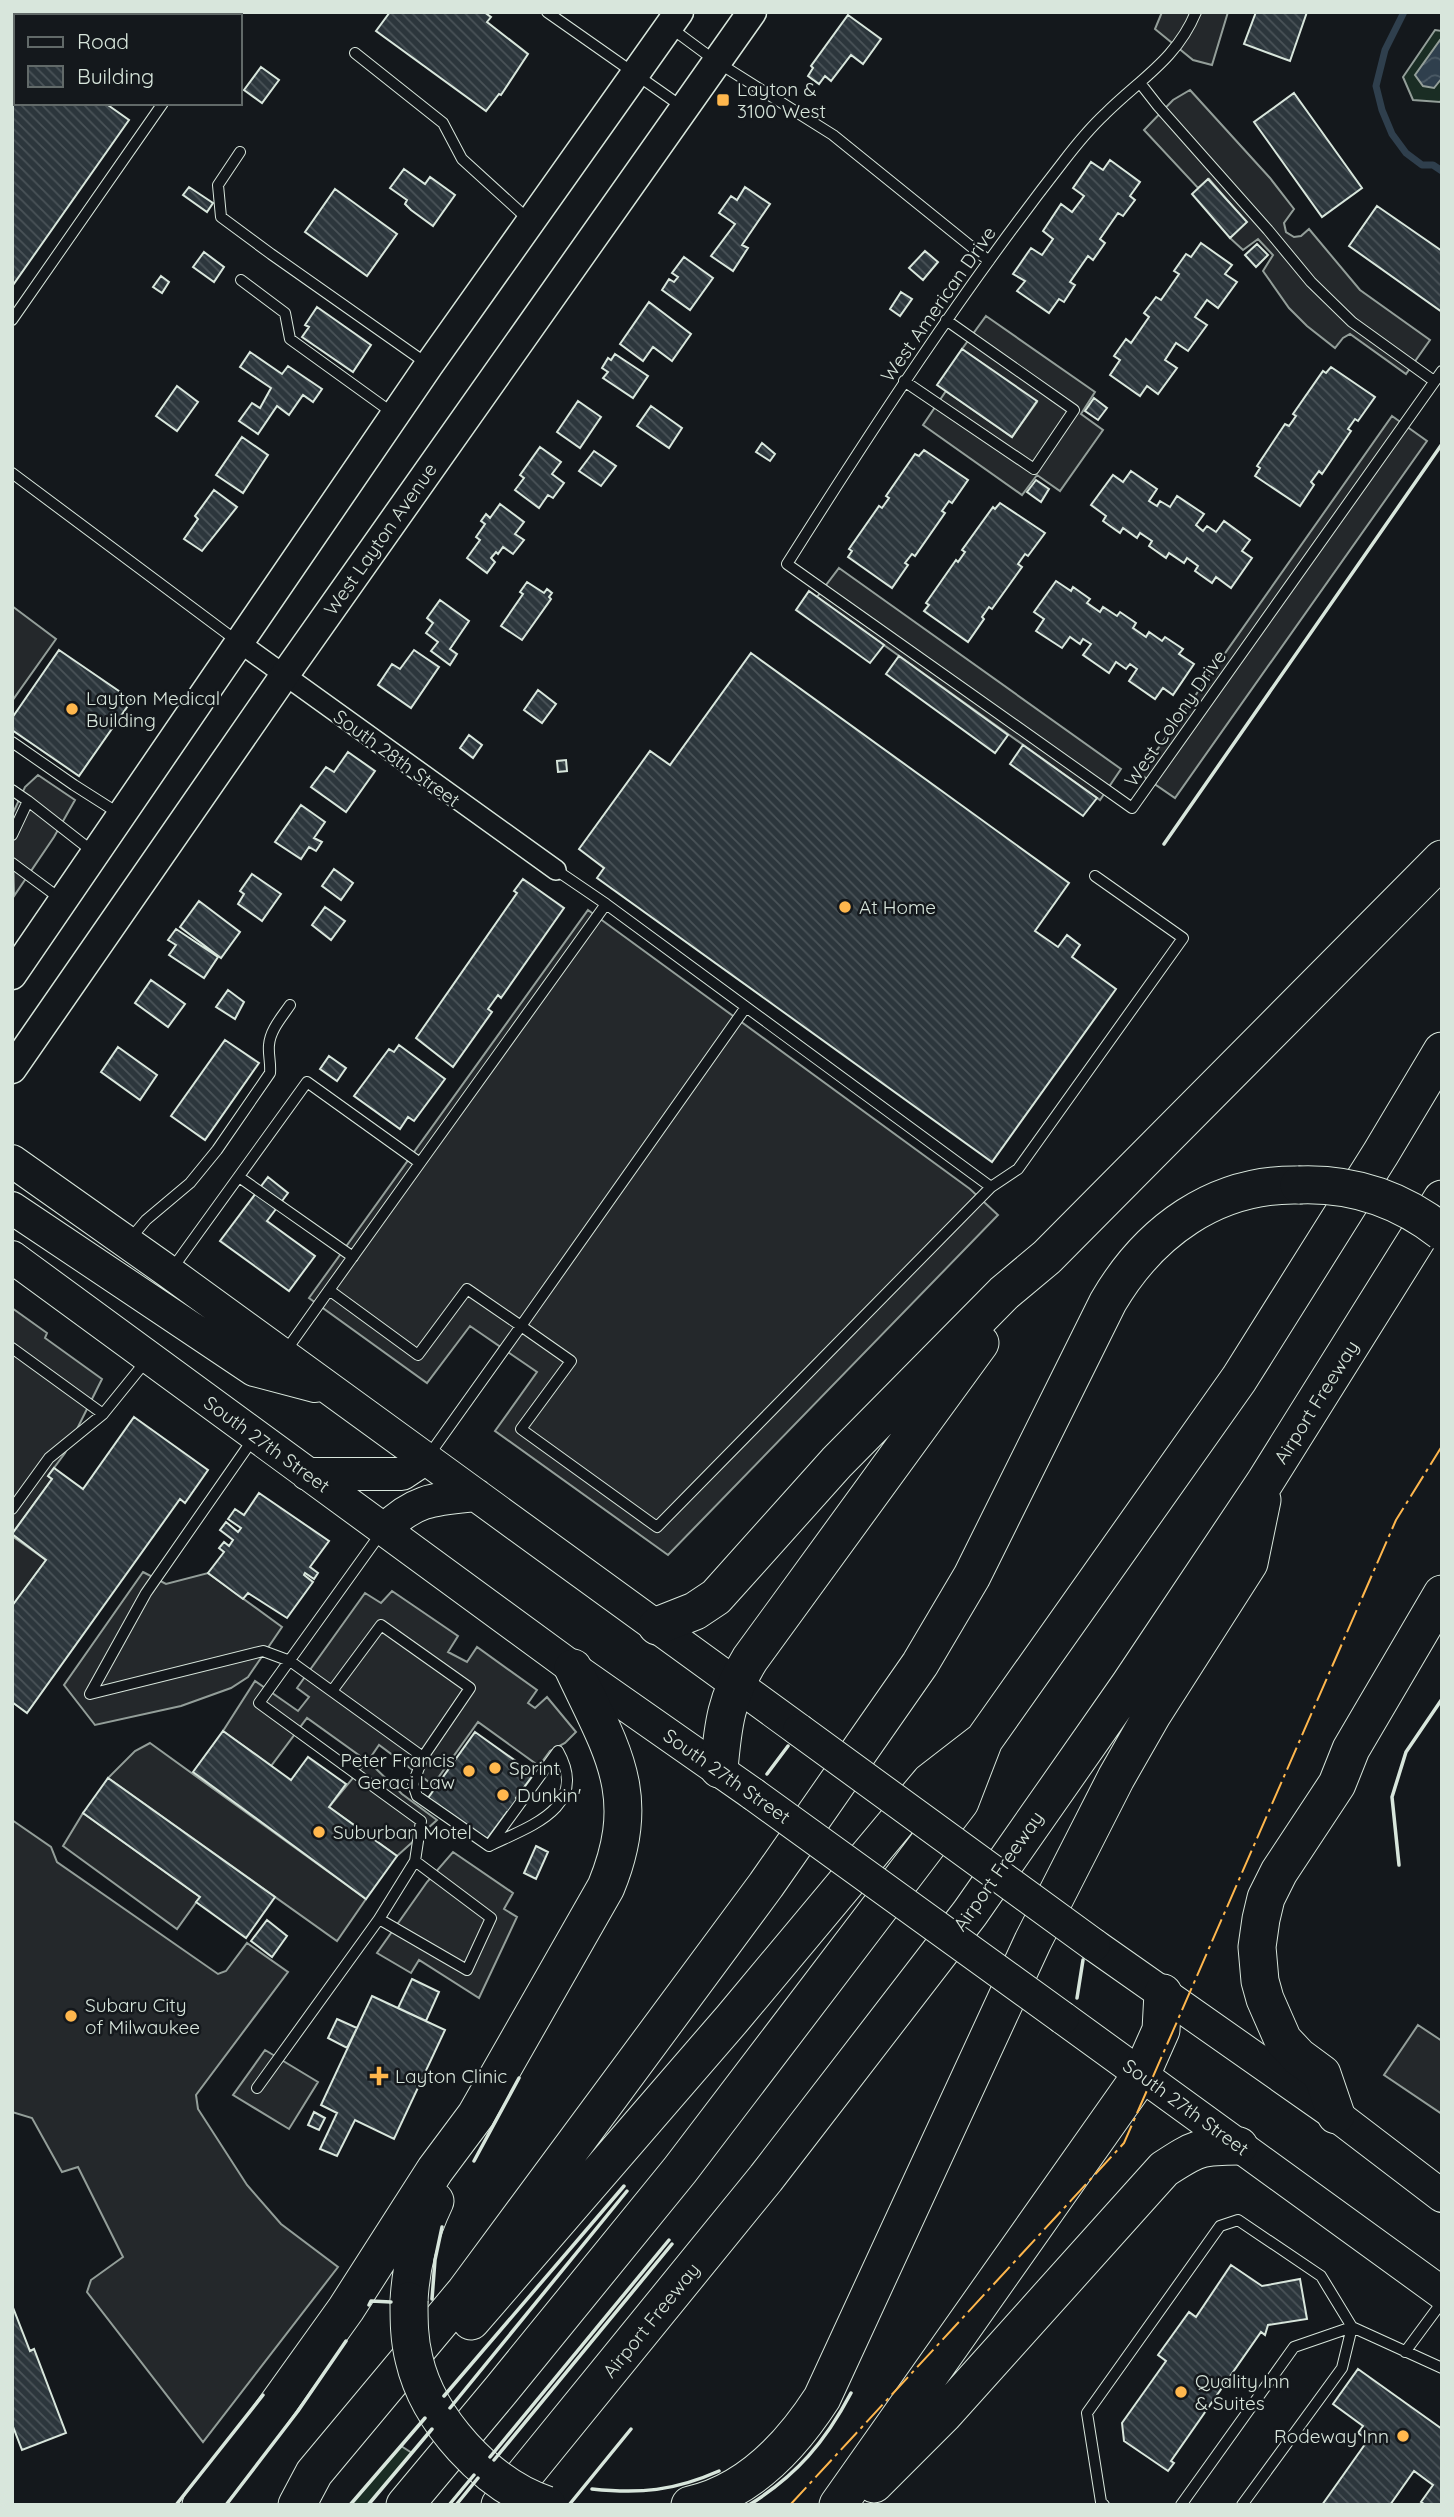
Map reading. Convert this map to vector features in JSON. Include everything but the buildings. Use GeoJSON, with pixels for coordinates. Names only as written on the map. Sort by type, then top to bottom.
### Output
{"type":"FeatureCollection","features":[{"type":"Feature","properties":{"kind":"highway"},"geometry":{"type":"LineString","coordinates":[[657,1626],[695,1611],[716,1597],[837,1462],[1442,859]]}},
{"type":"Feature","properties":{"kind":"highway"},"geometry":{"type":"LineString","coordinates":[[405,2505],[680,2170],[960,1802],[984,1740],[1239,1380],[1442,1051]]}},
{"type":"Feature","properties":{"kind":"highway"},"geometry":{"type":"LineString","coordinates":[[297,2505],[314,2473],[450,2311],[541,2191],[766,1885],[920,1664],[972,1576],[1108,1302],[1131,1266],[1168,1229],[1196,1210],[1246,1190],[1279,1184],[1334,1184],[1373,1194],[1406,1207],[1442,1232]]}},
{"type":"Feature","properties":{"kind":"highway","name":"Airport Freeway"},"geometry":{"type":"LineString","coordinates":[[500,2505],[766,2178],[970,1913],[1130,1684],[1265,1482],[1442,1199]]}},
{"type":"Feature","properties":{"kind":"highway"},"geometry":{"type":"LineString","coordinates":[[719,1769],[722,1731],[734,1685],[750,1659],[1046,1256]]}},
{"type":"Feature","properties":{"kind":"highway"},"geometry":{"type":"LineString","coordinates":[[690,2505],[725,2491],[757,2473],[794,2439],[822,2398],[1074,1858],[1152,1716],[1250,1563],[1265,1482]]}},
{"type":"Feature","properties":{"kind":"highway"},"geometry":{"type":"LineString","coordinates":[[1336,2115],[1322,2074],[1298,2057],[1283,2040],[1265,1999],[1260,1981],[1257,1947],[1261,1919],[1279,1872],[1337,1784],[1351,1749],[1442,1594]]}},
{"type":"Feature","properties":{"kind":"highway"},"geometry":{"type":"LineString","coordinates":[[1337,1784],[1364,1757],[1442,1645]]}},
{"type":"Feature","properties":{"kind":"highway"},"geometry":{"type":"LineString","coordinates":[[547,2505],[516,2490],[492,2474],[475,2460],[448,2428],[433,2405],[414,2361],[409,2333],[409,2301],[410,2270],[421,2230],[476,2115],[606,1887],[616,1862],[623,1833],[624,1811],[620,1771],[573,1668]]}},
{"type":"Feature","properties":{"kind":"highway"},"geometry":{"type":"LineString","coordinates":[[312,2505],[732,2019],[930,1782],[984,1740]]}},
{"type":"Feature","properties":{"kind":"highway"},"geometry":{"type":"LineString","coordinates":[[838,2505],[1142,2075],[1161,2031],[1163,1993]]}},
{"type":"Feature","properties":{"kind":"highway"},"geometry":{"type":"LineString","coordinates":[[201,2505],[263,2426],[346,2309],[435,2170],[476,2115]]}},
{"type":"Feature","properties":{"kind":"highway"},"geometry":{"type":"LineString","coordinates":[[853,2505],[944,2414],[1164,2169],[1195,2149],[1239,2146]]}},
{"type":"Feature","properties":{"kind":"main road","name":"West Layton Avenue"},"geometry":{"type":"LineString","coordinates":[[12,1069],[284,676],[752,12]]}},
{"type":"Feature","properties":{"kind":"main road"},"geometry":{"type":"LineString","coordinates":[[19,960],[64,901],[429,365],[673,20]]}},
{"type":"Feature","properties":{"kind":"main road"},"geometry":{"type":"LineString","coordinates":[[12,1161],[283,1354],[1094,1945],[1336,2115],[1442,2196]]}},
{"type":"Feature","properties":{"kind":"main road"},"geometry":{"type":"LineString","coordinates":[[12,1208],[254,1370],[334,1391]]}},
{"type":"Feature","properties":{"kind":"main road","name":"South 27th Street"},"geometry":{"type":"LineString","coordinates":[[12,1257],[573,1668],[754,1794],[1442,2293]]}},
{"type":"Feature","properties":{"kind":"main road"},"geometry":{"type":"LineString","coordinates":[[307,1474],[402,1474],[426,1458]]}},
{"type":"Feature","properties":{"kind":"main road"},"geometry":{"type":"LineString","coordinates":[[384,1530],[398,1515],[428,1499],[476,1495]]}},
{"type":"Feature","properties":{"kind":"street","name":"South 28th Street"},"geometry":{"type":"LineString","coordinates":[[240,643],[556,870]]}},
{"type":"Feature","properties":{"kind":"lane"},"geometry":{"type":"LineString","coordinates":[[547,12],[685,108]]}},
{"type":"Feature","properties":{"kind":"lane","name":"West American Drive"},"geometry":{"type":"LineString","coordinates":[[786,564],[904,381],[989,261],[1065,159],[1104,114],[1163,64],[1185,36],[1196,12]]}},
{"type":"Feature","properties":{"kind":"lane"},"geometry":{"type":"LineString","coordinates":[[673,20],[717,62],[833,135],[989,261]]}},
{"type":"Feature","properties":{"kind":"lane"},"geometry":{"type":"LineString","coordinates":[[355,53],[443,123],[462,159],[531,222]]}},
{"type":"Feature","properties":{"kind":"lane"},"geometry":{"type":"LineString","coordinates":[[1140,83],[1311,282],[1352,322],[1434,381]]}},
{"type":"Feature","properties":{"kind":"lane"},"geometry":{"type":"LineString","coordinates":[[12,320],[162,105]]}},
{"type":"Feature","properties":{"kind":"lane"},"geometry":{"type":"LineString","coordinates":[[240,152],[218,185],[221,216],[429,365]]}},
{"type":"Feature","properties":{"kind":"lane"},"geometry":{"type":"LineString","coordinates":[[241,280],[285,313],[289,339],[395,415]]}},
{"type":"Feature","properties":{"kind":"lane"},"geometry":{"type":"LineString","coordinates":[[904,381],[1034,469],[1074,410],[946,320]]}},
{"type":"Feature","properties":{"kind":"lane","name":"West Colony Drive"},"geometry":{"type":"LineString","coordinates":[[786,564],[1132,808],[1442,371]]}},
{"type":"Feature","properties":{"kind":"lane"},"geometry":{"type":"LineString","coordinates":[[12,473],[240,643]]}},
{"type":"Feature","properties":{"kind":"lane"},"geometry":{"type":"LineString","coordinates":[[12,742],[122,815]]}},
{"type":"Feature","properties":{"kind":"lane"},"geometry":{"type":"LineString","coordinates":[[12,790],[95,854]]}},
{"type":"Feature","properties":{"kind":"lane"},"geometry":{"type":"LineString","coordinates":[[12,835],[28,801]]}},
{"type":"Feature","properties":{"kind":"lane"},"geometry":{"type":"LineString","coordinates":[[12,863],[64,901]]}},
{"type":"Feature","properties":{"kind":"lane"},"geometry":{"type":"LineString","coordinates":[[556,870],[991,1187]]}},
{"type":"Feature","properties":{"kind":"lane"},"geometry":{"type":"LineString","coordinates":[[329,1290],[418,1355],[467,1289],[570,1361],[522,1429],[657,1527],[991,1187],[1017,1169],[1183,938],[1095,876]]}},
{"type":"Feature","properties":{"kind":"lane"},"geometry":{"type":"LineString","coordinates":[[283,1354],[606,904]]}},
{"type":"Feature","properties":{"kind":"lane"},"geometry":{"type":"LineString","coordinates":[[128,1242],[146,1220],[190,1183],[217,1150],[270,1073],[268,1046],[271,1033],[290,1005]]}},
{"type":"Feature","properties":{"kind":"lane"},"geometry":{"type":"LineString","coordinates":[[426,1458],[746,1007]]}},
{"type":"Feature","properties":{"kind":"lane"},"geometry":{"type":"LineString","coordinates":[[169,1272],[307,1082],[420,1163]]}},
{"type":"Feature","properties":{"kind":"lane"},"geometry":{"type":"LineString","coordinates":[[239,1177],[353,1257]]}},
{"type":"Feature","properties":{"kind":"lane"},"geometry":{"type":"LineString","coordinates":[[12,1348],[103,1414]]}},
{"type":"Feature","properties":{"kind":"lane"},"geometry":{"type":"LineString","coordinates":[[12,1509],[49,1458],[103,1414],[148,1358]]}},
{"type":"Feature","properties":{"kind":"lane"},"geometry":{"type":"LineString","coordinates":[[255,1436],[146,1593],[90,1694],[263,1651],[290,1661],[422,1757]]}},
{"type":"Feature","properties":{"kind":"lane"},"geometry":{"type":"LineString","coordinates":[[257,2088],[379,1919],[415,1861],[421,1821],[259,1703],[384,1530]]}},
{"type":"Feature","properties":{"kind":"lane"},"geometry":{"type":"LineString","coordinates":[[332,1691],[381,1625],[470,1688],[422,1757],[413,1784],[417,1796],[489,1846]]}},
{"type":"Feature","properties":{"kind":"lane"},"geometry":{"type":"LineString","coordinates":[[558,1751],[564,1761],[566,1784],[562,1803],[550,1816],[489,1846],[558,1751]]}},
{"type":"Feature","properties":{"kind":"lane"},"geometry":{"type":"LineString","coordinates":[[379,1919],[467,1970],[491,1918],[415,1861]]}},
{"type":"Feature","properties":{"kind":"lane"},"geometry":{"type":"LineString","coordinates":[[1104,2505],[1101,2502],[1087,2413],[1220,2226],[1238,2220],[1321,2276],[1352,2327],[1442,2368]]}},
{"type":"Feature","properties":{"kind":"lane"},"geometry":{"type":"LineString","coordinates":[[1405,2352],[1442,2302]]}},
{"type":"Feature","properties":{"kind":"lane"},"geometry":{"type":"LineString","coordinates":[[1181,2505],[1294,2347],[1352,2327]]}},
{"type":"Feature","properties":{"kind":"lane"},"geometry":{"type":"LineString","coordinates":[[1242,2505],[1342,2368],[1352,2327]]}},
{"type":"Feature","properties":{"kind":"green space"},"geometry":{"type":"Polygon","coordinates":[[[1435,30],[1442,31],[1442,99],[1440,102],[1413,100],[1403,77],[1435,30]]]}},
{"type":"Feature","properties":{"kind":"green space"},"geometry":{"type":"Polygon","coordinates":[[[401,2446],[412,2453],[368,2505],[350,2505],[401,2446]]]}},
{"type":"Feature","properties":{"kind":"shaded area"},"geometry":{"type":"Polygon","coordinates":[[[1162,12],[1228,12],[1212,65],[1193,60],[1155,29],[1162,12]]]}},
{"type":"Feature","properties":{"kind":"shaded area"},"geometry":{"type":"Polygon","coordinates":[[[1190,90],[1270,178],[1294,209],[1284,223],[1286,232],[1294,237],[1301,236],[1309,229],[1360,290],[1430,340],[1406,374],[1350,334],[1335,348],[1307,326],[1289,308],[1263,271],[1273,255],[1258,239],[1243,250],[1230,238],[1246,222],[1209,179],[1198,188],[1144,130],[1173,100],[1190,90]]]}},
{"type":"Feature","properties":{"kind":"shaded area"},"geometry":{"type":"Polygon","coordinates":[[[986,316],[1095,392],[1081,414],[1103,430],[1060,491],[1037,475],[1022,495],[923,425],[946,391],[1012,437],[1037,402],[962,349],[986,316]]]}},
{"type":"Feature","properties":{"kind":"shaded area"},"geometry":{"type":"Polygon","coordinates":[[[1392,416],[1427,441],[1175,798],[1140,774],[1392,416]]]}},
{"type":"Feature","properties":{"kind":"shaded area"},"geometry":{"type":"Polygon","coordinates":[[[839,568],[1121,769],[1100,800],[817,597],[839,568]]]}},
{"type":"Feature","properties":{"kind":"shaded area"},"geometry":{"type":"Polygon","coordinates":[[[12,606],[56,639],[12,701],[12,606]]]}},
{"type":"Feature","properties":{"kind":"shaded area"},"geometry":{"type":"Polygon","coordinates":[[[38,775],[75,800],[54,837],[14,896],[12,815],[25,787],[38,775]]]}},
{"type":"Feature","properties":{"kind":"shaded area"},"geometry":{"type":"Polygon","coordinates":[[[588,910],[970,1189],[998,1215],[668,1555],[495,1431],[537,1372],[470,1326],[427,1383],[309,1298],[588,910]]]}},
{"type":"Feature","properties":{"kind":"shaded area"},"geometry":{"type":"Polygon","coordinates":[[[12,1308],[47,1333],[45,1338],[102,1379],[65,1453],[48,1476],[52,1479],[12,1534],[12,1308]]]}},
{"type":"Feature","properties":{"kind":"shaded area"},"geometry":{"type":"Polygon","coordinates":[[[12,1536],[46,1560],[12,1606],[12,1536]]]}},
{"type":"Feature","properties":{"kind":"shaded area"},"geometry":{"type":"Polygon","coordinates":[[[143,1572],[166,1584],[208,1573],[282,1627],[248,1677],[231,1688],[181,1706],[95,1725],[64,1685],[143,1572]]]}},
{"type":"Feature","properties":{"kind":"shaded area"},"geometry":{"type":"Polygon","coordinates":[[[392,1591],[458,1636],[448,1652],[467,1662],[477,1647],[537,1690],[528,1703],[535,1708],[547,1697],[576,1732],[565,1743],[550,1751],[539,1766],[478,1722],[433,1785],[379,1745],[368,1761],[402,1794],[437,1820],[397,1856],[329,1807],[367,1761],[307,1718],[271,1766],[223,1731],[255,1681],[298,1711],[309,1697],[297,1688],[365,1593],[381,1603],[392,1591]]]}},
{"type":"Feature","properties":{"kind":"shaded area"},"geometry":{"type":"Polygon","coordinates":[[[150,1743],[366,1899],[337,1941],[108,1778],[135,1751],[150,1743]]]}},
{"type":"Feature","properties":{"kind":"shaded area"},"geometry":{"type":"Polygon","coordinates":[[[83,1813],[200,1897],[177,1929],[63,1846],[83,1813]]]}},
{"type":"Feature","properties":{"kind":"shaded area"},"geometry":{"type":"Polygon","coordinates":[[[12,1820],[51,1847],[57,1862],[218,1974],[226,1971],[247,1943],[288,1972],[196,2095],[198,2109],[247,2185],[281,2224],[338,2267],[203,2442],[87,2292],[91,2280],[123,2257],[78,2167],[62,2172],[32,2118],[12,2112],[12,1820]]]}},
{"type":"Feature","properties":{"kind":"shaded area"},"geometry":{"type":"Polygon","coordinates":[[[453,1852],[513,1893],[504,1909],[517,1917],[479,1998],[419,1960],[411,1973],[377,1953],[427,1882],[453,1852]]]}},
{"type":"Feature","properties":{"kind":"shaded area"},"geometry":{"type":"Polygon","coordinates":[[[1418,2025],[1442,2041],[1442,2114],[1384,2075],[1418,2025]]]}},
{"type":"Feature","properties":{"kind":"shaded area"},"geometry":{"type":"Polygon","coordinates":[[[265,2050],[318,2082],[289,2129],[233,2095],[265,2050]]]}},
{"type":"Feature","properties":{"kind":"water"},"geometry":{"type":"Polygon","coordinates":[[[1440,40],[1442,78],[1434,88],[1423,86],[1415,75],[1440,40]]]}},
{"type":"Feature","properties":{"kind":"waterway"},"geometry":{"type":"LineString","coordinates":[[1404,12],[1385,50],[1376,86],[1392,134],[1406,153],[1422,165],[1433,165],[1442,171]]}},
{"type":"Feature","properties":{"kind":"wall"},"geometry":{"type":"LineString","coordinates":[[1164,844],[1442,444]]}},
{"type":"Feature","properties":{"kind":"wall"},"geometry":{"type":"LineString","coordinates":[[1399,1865],[1392,1797],[1406,1752],[1442,1699]]}},
{"type":"Feature","properties":{"kind":"wall"},"geometry":{"type":"LineString","coordinates":[[767,1774],[788,1746]]}},
{"type":"Feature","properties":{"kind":"wall"},"geometry":{"type":"LineString","coordinates":[[1077,1998],[1083,1960]]}},
{"type":"Feature","properties":{"kind":"wall"},"geometry":{"type":"LineString","coordinates":[[474,2161],[519,2078]]}},
{"type":"Feature","properties":{"kind":"wall"},"geometry":{"type":"LineString","coordinates":[[444,2396],[624,2186]]}},
{"type":"Feature","properties":{"kind":"wall"},"geometry":{"type":"LineString","coordinates":[[450,2408],[627,2191]]}},
{"type":"Feature","properties":{"kind":"wall"},"geometry":{"type":"LineString","coordinates":[[432,2299],[435,2260],[442,2227]]}},
{"type":"Feature","properties":{"kind":"wall"},"geometry":{"type":"LineString","coordinates":[[490,2457],[669,2240]]}},
{"type":"Feature","properties":{"kind":"wall"},"geometry":{"type":"LineString","coordinates":[[494,2460],[672,2244]]}},
{"type":"Feature","properties":{"kind":"wall"},"geometry":{"type":"LineString","coordinates":[[369,2305],[371,2301],[391,2302]]}},
{"type":"Feature","properties":{"kind":"wall"},"geometry":{"type":"LineString","coordinates":[[226,2505],[298,2411],[346,2341]]}},
{"type":"Feature","properties":{"kind":"wall"},"geometry":{"type":"LineString","coordinates":[[749,2505],[782,2482],[808,2456],[831,2427],[851,2393]]}},
{"type":"Feature","properties":{"kind":"wall"},"geometry":{"type":"LineString","coordinates":[[176,2505],[263,2395]]}},
{"type":"Feature","properties":{"kind":"wall"},"geometry":{"type":"LineString","coordinates":[[350,2505],[425,2418]]}},
{"type":"Feature","properties":{"kind":"wall"},"geometry":{"type":"LineString","coordinates":[[368,2505],[432,2429]]}},
{"type":"Feature","properties":{"kind":"wall"},"geometry":{"type":"LineString","coordinates":[[569,2505],[631,2429]]}},
{"type":"Feature","properties":{"kind":"wall"},"geometry":{"type":"LineString","coordinates":[[592,2489],[641,2491],[672,2487],[719,2471]]}},
{"type":"Feature","properties":{"kind":"wall"},"geometry":{"type":"LineString","coordinates":[[449,2505],[474,2475]]}},
{"type":"Feature","properties":{"kind":"wall"},"geometry":{"type":"LineString","coordinates":[[456,2505],[478,2478]]}},
{"type":"Feature","properties":{"kind":"power"},"geometry":{"type":"LineString","coordinates":[[790,2505],[1124,2143],[1396,1520],[1442,1446]]}},
{"type":"Feature","properties":{"kind":"place","name":"Layton & 3100 West"},"geometry":{"type":"Point","coordinates":[723,100]}},
{"type":"Feature","properties":{"kind":"place","name":"Layton Medical Building"},"geometry":{"type":"Point","coordinates":[72,709]}},
{"type":"Feature","properties":{"kind":"place","name":"At Home"},"geometry":{"type":"Point","coordinates":[845,907]}},
{"type":"Feature","properties":{"kind":"place","name":"Sprint"},"geometry":{"type":"Point","coordinates":[495,1768]}},
{"type":"Feature","properties":{"kind":"place","name":"Peter Francis Geraci Law"},"geometry":{"type":"Point","coordinates":[469,1771]}},
{"type":"Feature","properties":{"kind":"place","name":"Dunkin'"},"geometry":{"type":"Point","coordinates":[503,1795]}},
{"type":"Feature","properties":{"kind":"place","name":"Suburban Motel"},"geometry":{"type":"Point","coordinates":[319,1832]}},
{"type":"Feature","properties":{"kind":"place","name":"Subaru City of Milwaukee"},"geometry":{"type":"Point","coordinates":[71,2016]}},
{"type":"Feature","properties":{"kind":"place","name":"Layton Clinic"},"geometry":{"type":"Point","coordinates":[379,2076]}},
{"type":"Feature","properties":{"kind":"place","name":"Quality Inn & Suites"},"geometry":{"type":"Point","coordinates":[1181,2392]}},
{"type":"Feature","properties":{"kind":"place","name":"Rodeway Inn"},"geometry":{"type":"Point","coordinates":[1403,2436]}}]}
